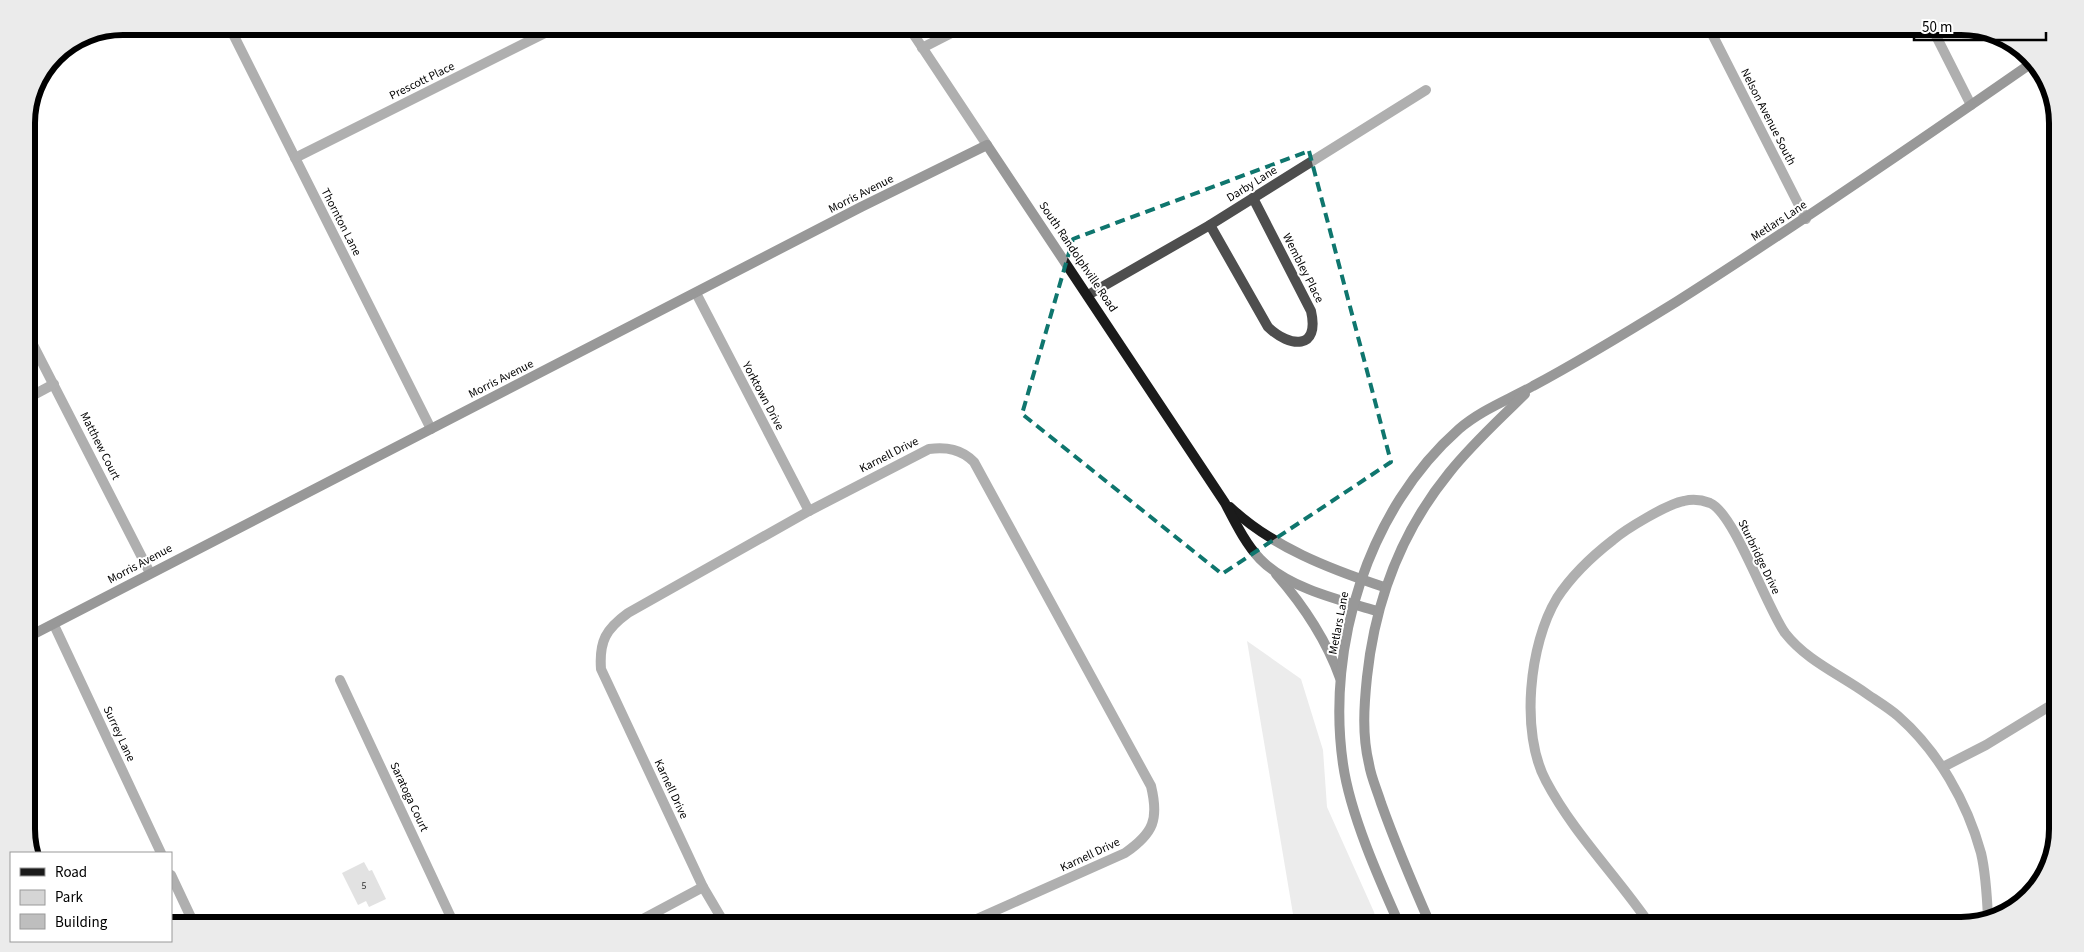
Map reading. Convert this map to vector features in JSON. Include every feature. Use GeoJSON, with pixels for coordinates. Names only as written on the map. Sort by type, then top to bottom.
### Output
{"type":"FeatureCollection","features":[{"type":"Feature","properties":{"kind":"main road","name":"Metlars Lane"},"geometry":{"type":"LineString","coordinates":[[1396,917],[1352,806],[1343,765],[1339,723],[1341,681],[1360,579],[1372,549],[1392,511],[1420,469],[1460,428],[1487,409],[1531,388],[1650,318],[1806,219],[2027,66]]}},
{"type":"Feature","properties":{"kind":"main road","name":"Morris Avenue"},"geometry":{"type":"LineString","coordinates":[[35,634],[150,572],[861,207],[987,145]]}},
{"type":"Feature","properties":{"kind":"main road","name":"South Randolphville Road"},"geometry":{"type":"LineString","coordinates":[[987,145],[1225,503],[1247,543],[1259,558],[1272,570],[1322,595],[1378,611]]}},
{"type":"Feature","properties":{"kind":"main road","name":"Metlars Lane"},"geometry":{"type":"LineString","coordinates":[[1427,917],[1391,832],[1368,764],[1364,728],[1364,700],[1369,655],[1384,587],[1403,544],[1418,518],[1443,480],[1475,443],[1531,388]]}},
{"type":"Feature","properties":{"kind":"main road","name":"South Randolphville Road"},"geometry":{"type":"LineString","coordinates":[[1225,503],[1242,519],[1279,543],[1360,579],[1384,587]]}},
{"type":"Feature","properties":{"kind":"main road"},"geometry":{"type":"LineString","coordinates":[[1272,570],[1306,610],[1332,655],[1341,681]]}},
{"type":"Feature","properties":{"kind":"street","name":"Thornton Lane"},"geometry":{"type":"LineString","coordinates":[[234,35],[431,429]]}},
{"type":"Feature","properties":{"kind":"street","name":"Prescott Place"},"geometry":{"type":"LineString","coordinates":[[295,158],[542,35]]}},
{"type":"Feature","properties":{"kind":"street","name":"South Randolphville Road"},"geometry":{"type":"LineString","coordinates":[[914,35],[987,145]]}},
{"type":"Feature","properties":{"kind":"street"},"geometry":{"type":"LineString","coordinates":[[922,48],[947,35]]}},
{"type":"Feature","properties":{"kind":"street","name":"Nelson Avenue South"},"geometry":{"type":"LineString","coordinates":[[1713,35],[1806,219]]}},
{"type":"Feature","properties":{"kind":"street"},"geometry":{"type":"LineString","coordinates":[[1935,35],[1971,105]]}},
{"type":"Feature","properties":{"kind":"street","name":"Darby Lane"},"geometry":{"type":"LineString","coordinates":[[1088,295],[1210,225],[1426,90]]}},
{"type":"Feature","properties":{"kind":"street","name":"Wembley Place"},"geometry":{"type":"LineString","coordinates":[[1210,225],[1268,327],[1278,337],[1290,342],[1300,342],[1307,339],[1313,332],[1311,311],[1253,198]]}},
{"type":"Feature","properties":{"kind":"street","name":"Yorktown Drive"},"geometry":{"type":"LineString","coordinates":[[696,293],[809,511]]}},
{"type":"Feature","properties":{"kind":"street","name":"Matthew Court"},"geometry":{"type":"LineString","coordinates":[[35,348],[150,572]]}},
{"type":"Feature","properties":{"kind":"street"},"geometry":{"type":"LineString","coordinates":[[35,394],[54,384]]}},
{"type":"Feature","properties":{"kind":"street","name":"Karnell Drive"},"geometry":{"type":"LineString","coordinates":[[721,917],[703,887],[601,669],[600,654],[604,637],[617,621],[628,613],[809,511],[929,449],[944,447],[968,456],[979,471],[1151,786],[1156,807],[1152,826],[1139,844],[1126,853],[981,917]]}},
{"type":"Feature","properties":{"kind":"street","name":"Sturbridge Drive"},"geometry":{"type":"LineString","coordinates":[[1644,917],[1634,901],[1577,831],[1544,778],[1535,748],[1531,690],[1536,655],[1545,624],[1556,600],[1572,576],[1595,554],[1618,536],[1666,508],[1682,501],[1696,500],[1713,504],[1724,515],[1734,530],[1769,606],[1786,633],[1803,652],[1897,714],[1922,739],[1943,767],[1970,820],[1981,854],[1988,912]]}},
{"type":"Feature","properties":{"kind":"street","name":"Surrey Lane"},"geometry":{"type":"LineString","coordinates":[[54,625],[161,852]]}},
{"type":"Feature","properties":{"kind":"street","name":"Saratoga Court"},"geometry":{"type":"LineString","coordinates":[[340,680],[451,917]]}},
{"type":"Feature","properties":{"kind":"street"},"geometry":{"type":"LineString","coordinates":[[1943,767],[1986,745],[2049,706]]}},
{"type":"Feature","properties":{"kind":"street"},"geometry":{"type":"LineString","coordinates":[[172,876],[191,917]]}},
{"type":"Feature","properties":{"kind":"street"},"geometry":{"type":"LineString","coordinates":[[647,917],[703,887]]}},
{"type":"Feature","properties":{"kind":"highlighted area"},"geometry":{"type":"Polygon","coordinates":[[[1309,151],[1391,462],[1222,574],[1022,414],[1073,239],[1309,151]]]}},
{"type":"Feature","properties":{"kind":"green space"},"geometry":{"type":"Polygon","coordinates":[[[1247,641],[1301,679],[1323,750],[1327,807],[1375,917],[1293,917],[1247,641]]]}},
{"type":"Feature","properties":{"kind":"building"},"geometry":{"type":"Polygon","coordinates":[[[364,862],[369,871],[372,870],[386,899],[369,907],[366,901],[358,905],[342,873],[364,862]]]}}]}
